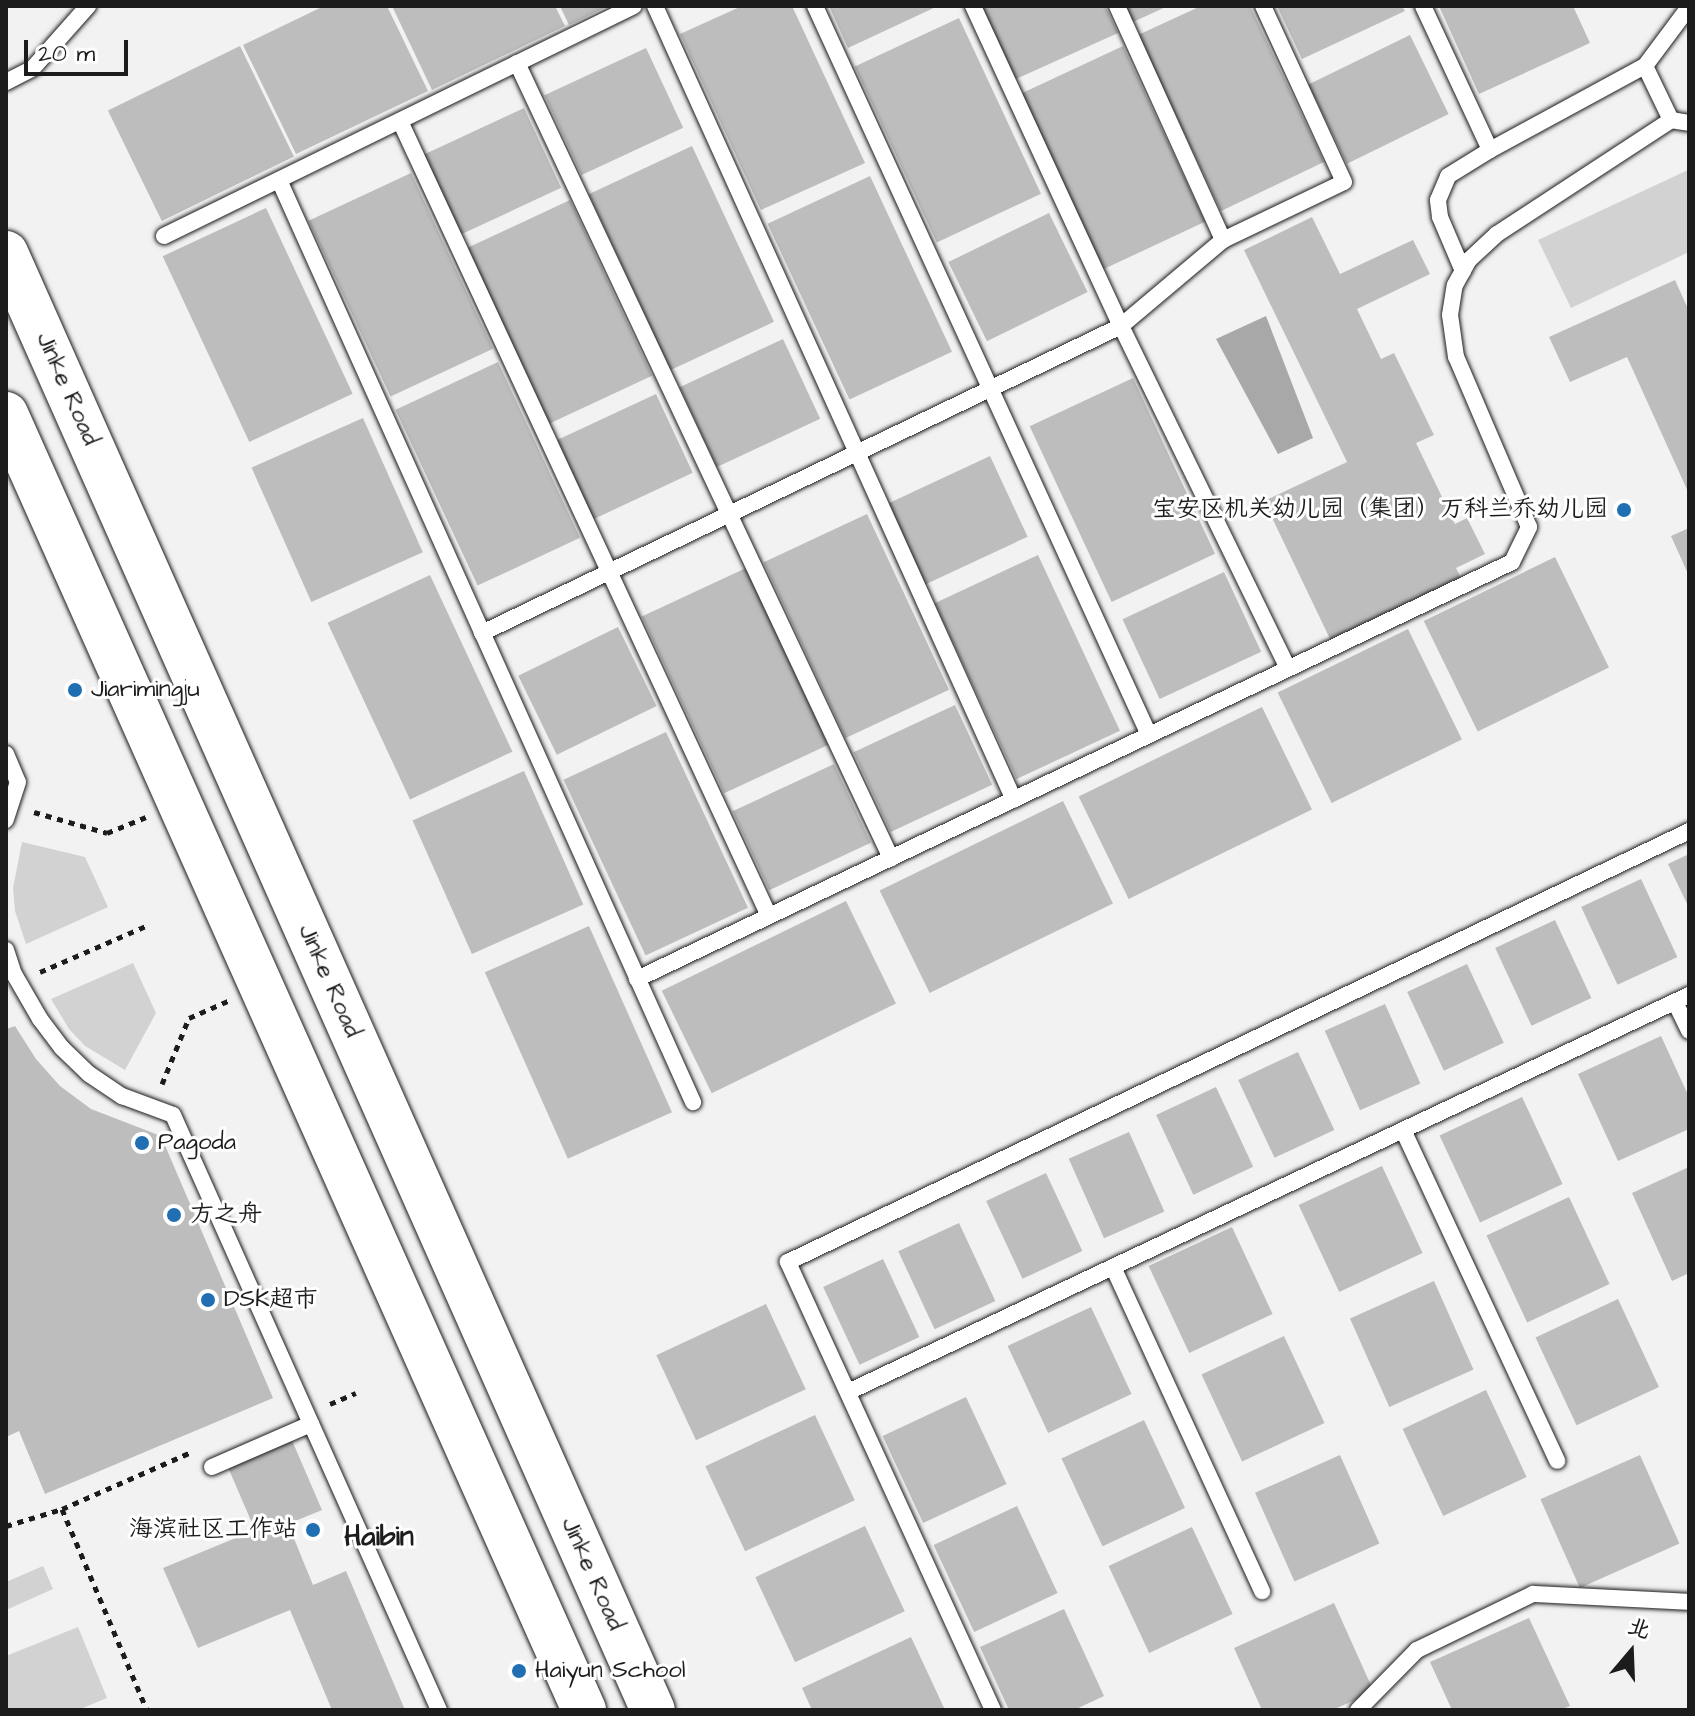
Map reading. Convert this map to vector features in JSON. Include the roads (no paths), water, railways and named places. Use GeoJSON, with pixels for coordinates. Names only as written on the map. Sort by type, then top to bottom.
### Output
{"type":"FeatureCollection","features":[{"type":"Feature","properties":{"kind":"main road","name":"Jinke Road"},"geometry":{"type":"LineString","coordinates":[[6,253],[653,1710]]}},
{"type":"Feature","properties":{"kind":"main road"},"geometry":{"type":"LineString","coordinates":[[6,414],[584,1710]]}},
{"type":"Feature","properties":{"kind":"main road"},"geometry":{"type":"LineString","coordinates":[[234,926],[232,906],[242,889],[250,883],[272,882],[294,901]]}},
{"type":"Feature","properties":{"kind":"lane"},"geometry":{"type":"LineString","coordinates":[[6,82],[33,68],[88,6]]}},
{"type":"Feature","properties":{"kind":"lane"},"geometry":{"type":"LineString","coordinates":[[164,236],[634,6]]}},
{"type":"Feature","properties":{"kind":"lane"},"geometry":{"type":"LineString","coordinates":[[655,6],[1014,800]]}},
{"type":"Feature","properties":{"kind":"lane"},"geometry":{"type":"LineString","coordinates":[[815,6],[1149,735]]}},
{"type":"Feature","properties":{"kind":"lane"},"geometry":{"type":"LineString","coordinates":[[973,6],[1121,326],[1288,669]]}},
{"type":"Feature","properties":{"kind":"lane"},"geometry":{"type":"LineString","coordinates":[[1117,6],[1223,240]]}},
{"type":"Feature","properties":{"kind":"lane"},"geometry":{"type":"LineString","coordinates":[[482,633],[1121,326],[1223,240],[1344,182],[1263,6]]}},
{"type":"Feature","properties":{"kind":"lane"},"geometry":{"type":"LineString","coordinates":[[1423,6],[1490,150]]}},
{"type":"Feature","properties":{"kind":"lane"},"geometry":{"type":"LineString","coordinates":[[1463,271],[1440,217],[1441,187],[1448,176],[1645,66],[1689,7]]}},
{"type":"Feature","properties":{"kind":"lane"},"geometry":{"type":"LineString","coordinates":[[517,63],[891,858]]}},
{"type":"Feature","properties":{"kind":"lane"},"geometry":{"type":"LineString","coordinates":[[1645,66],[1671,120]]}},
{"type":"Feature","properties":{"kind":"lane"},"geometry":{"type":"LineString","coordinates":[[637,979],[1512,562],[1529,527],[1456,357],[1450,315],[1455,285],[1463,271],[1497,234],[1671,120],[1689,123]]}},
{"type":"Feature","properties":{"kind":"lane"},"geometry":{"type":"LineString","coordinates":[[400,121],[769,916]]}},
{"type":"Feature","properties":{"kind":"lane"},"geometry":{"type":"LineString","coordinates":[[279,180],[693,1102]]}},
{"type":"Feature","properties":{"kind":"lane"},"geometry":{"type":"LineString","coordinates":[[6,754],[18,782],[8,812]]}},
{"type":"Feature","properties":{"kind":"lane"},"geometry":{"type":"LineString","coordinates":[[993,1710],[788,1262],[1689,831]]}},
{"type":"Feature","properties":{"kind":"lane"},"geometry":{"type":"LineString","coordinates":[[6,950],[40,1019],[89,1074],[122,1096],[173,1115],[439,1710]]}},
{"type":"Feature","properties":{"kind":"lane"},"geometry":{"type":"LineString","coordinates":[[848,1392],[1682,998],[1689,1031]]}},
{"type":"Feature","properties":{"kind":"lane"},"geometry":{"type":"LineString","coordinates":[[1403,1130],[1557,1461]]}},
{"type":"Feature","properties":{"kind":"lane"},"geometry":{"type":"LineString","coordinates":[[1113,1267],[1262,1591]]}},
{"type":"Feature","properties":{"kind":"lane"},"geometry":{"type":"LineString","coordinates":[[212,1467],[311,1424]]}},
{"type":"Feature","properties":{"kind":"lane"},"geometry":{"type":"LineString","coordinates":[[1358,1710],[1417,1650],[1533,1594],[1689,1602]]}},
{"type":"Feature","properties":{"kind":"place","name":"宝安区机关幼儿园（集团）万科兰乔幼儿园"},"geometry":{"type":"Point","coordinates":[1624,510]}},
{"type":"Feature","properties":{"kind":"place","name":"Jiarimingju"},"geometry":{"type":"Point","coordinates":[75,690]}},
{"type":"Feature","properties":{"kind":"place","name":"Pagoda"},"geometry":{"type":"Point","coordinates":[142,1143]}},
{"type":"Feature","properties":{"kind":"place","name":"方之舟"},"geometry":{"type":"Point","coordinates":[174,1215]}},
{"type":"Feature","properties":{"kind":"place","name":"DSK超市"},"geometry":{"type":"Point","coordinates":[208,1300]}},
{"type":"Feature","properties":{"kind":"place","name":"海滨社区工作站"},"geometry":{"type":"Point","coordinates":[313,1530]}},
{"type":"Feature","properties":{"kind":"place","name":"Haiyun School"},"geometry":{"type":"Point","coordinates":[519,1671]}},
{"type":"Feature","properties":{"kind":"district","name":"Haibin"},"geometry":{"type":"Point","coordinates":[379,1537]}}]}
